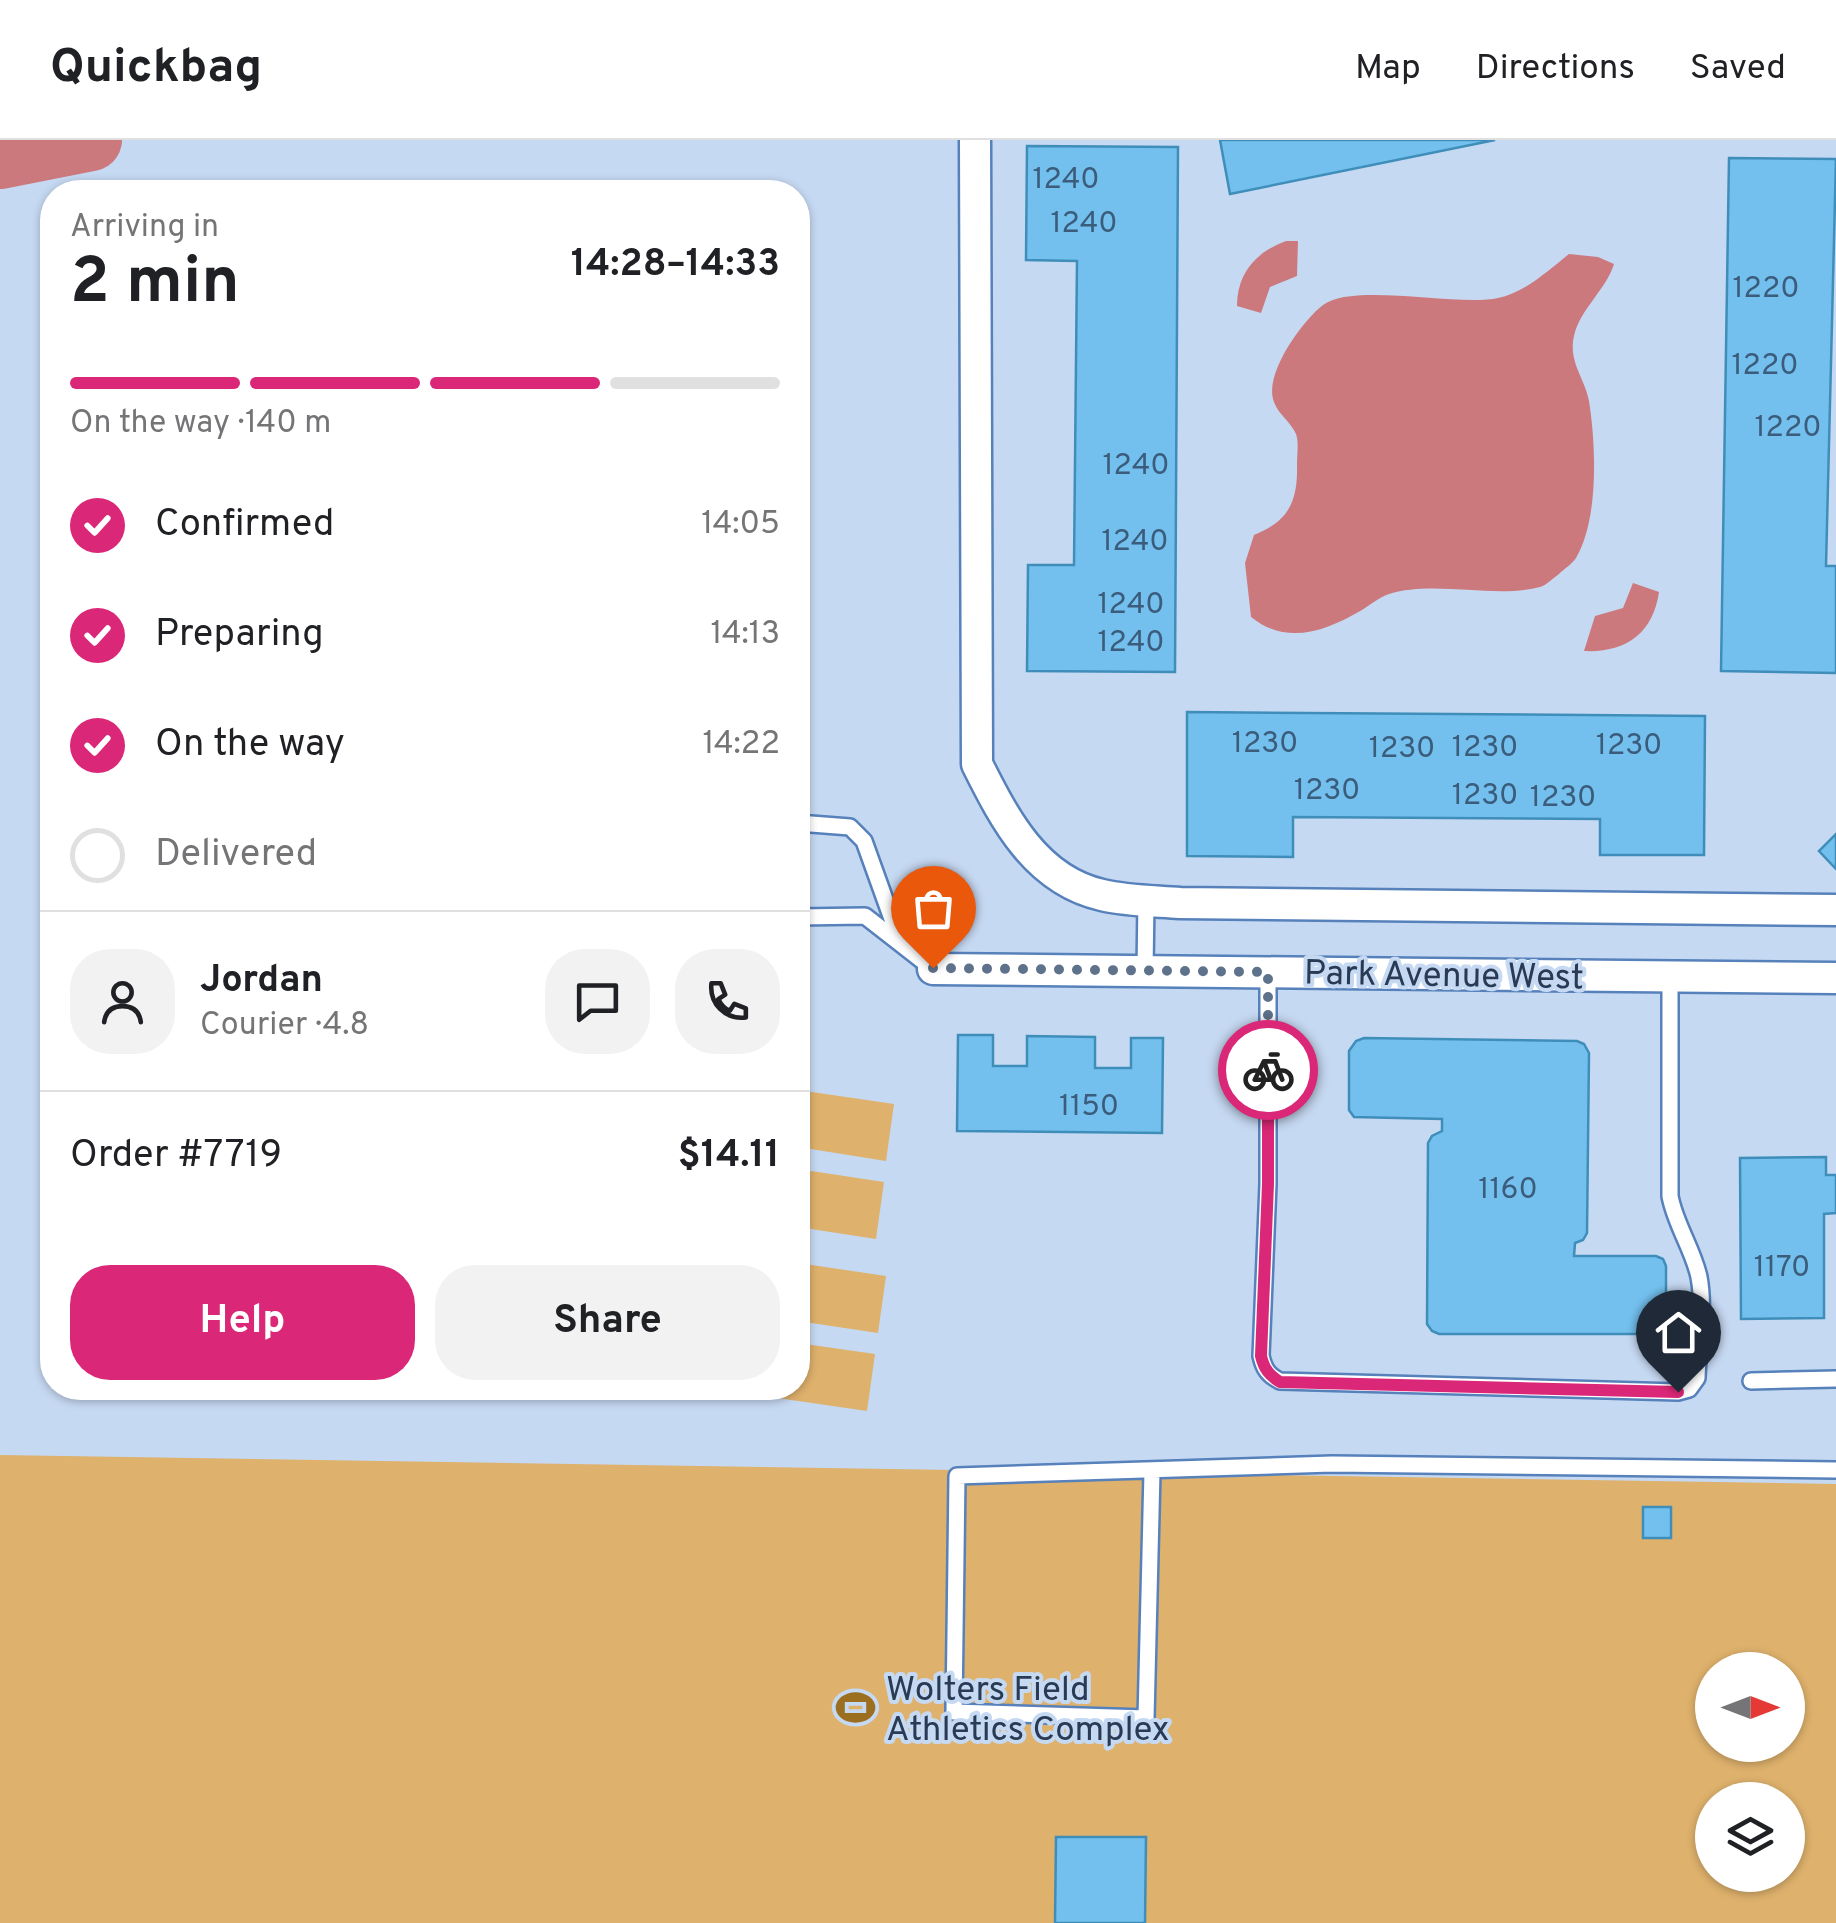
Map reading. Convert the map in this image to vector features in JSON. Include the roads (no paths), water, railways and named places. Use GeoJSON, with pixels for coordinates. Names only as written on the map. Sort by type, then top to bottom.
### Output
{"type":"FeatureCollection","features":[{"type":"Feature","properties":{"kind":"street"},"geometry":{"type":"LineString","coordinates":[[975,140],[978,764],[1008,824],[1048,870],[1100,895],[1180,903],[1836,910]]}},
{"type":"Feature","properties":{"kind":"street","name":"Park Avenue West"},"geometry":{"type":"LineString","coordinates":[[933,968],[1836,978]]}},
{"type":"Feature","properties":{"kind":"lane"},"geometry":{"type":"LineString","coordinates":[[810,824],[850,826],[864,841],[902,944]]}},
{"type":"Feature","properties":{"kind":"lane"},"geometry":{"type":"LineString","coordinates":[[1145,971],[1146,900]]}},
{"type":"Feature","properties":{"kind":"lane"},"geometry":{"type":"LineString","coordinates":[[810,916],[865,916],[933,968]]}},
{"type":"Feature","properties":{"kind":"lane"},"geometry":{"type":"LineString","coordinates":[[1268,972],[1268,1184],[1261,1356],[1271,1376],[1280,1382],[1678,1392],[1689,1389],[1697,1378],[1701,1298],[1698,1274],[1673,1214],[1670,1196],[1670,976]]}},
{"type":"Feature","properties":{"kind":"lane"},"geometry":{"type":"LineString","coordinates":[[1751,1380],[1836,1379]]}},
{"type":"Feature","properties":{"kind":"lane"},"geometry":{"type":"LineString","coordinates":[[1152,1472],[1146,1718],[954,1712],[957,1476],[1332,1464],[1836,1470]]}},
{"type":"Feature","properties":{"kind":"waterway"},"geometry":{"type":"LineString","coordinates":[[0,158],[91,140]]}},
{"type":"Feature","properties":{"kind":"place","name":"Wolters Field Athletics Complex"},"geometry":{"type":"Point","coordinates":[856,1708]}}]}
